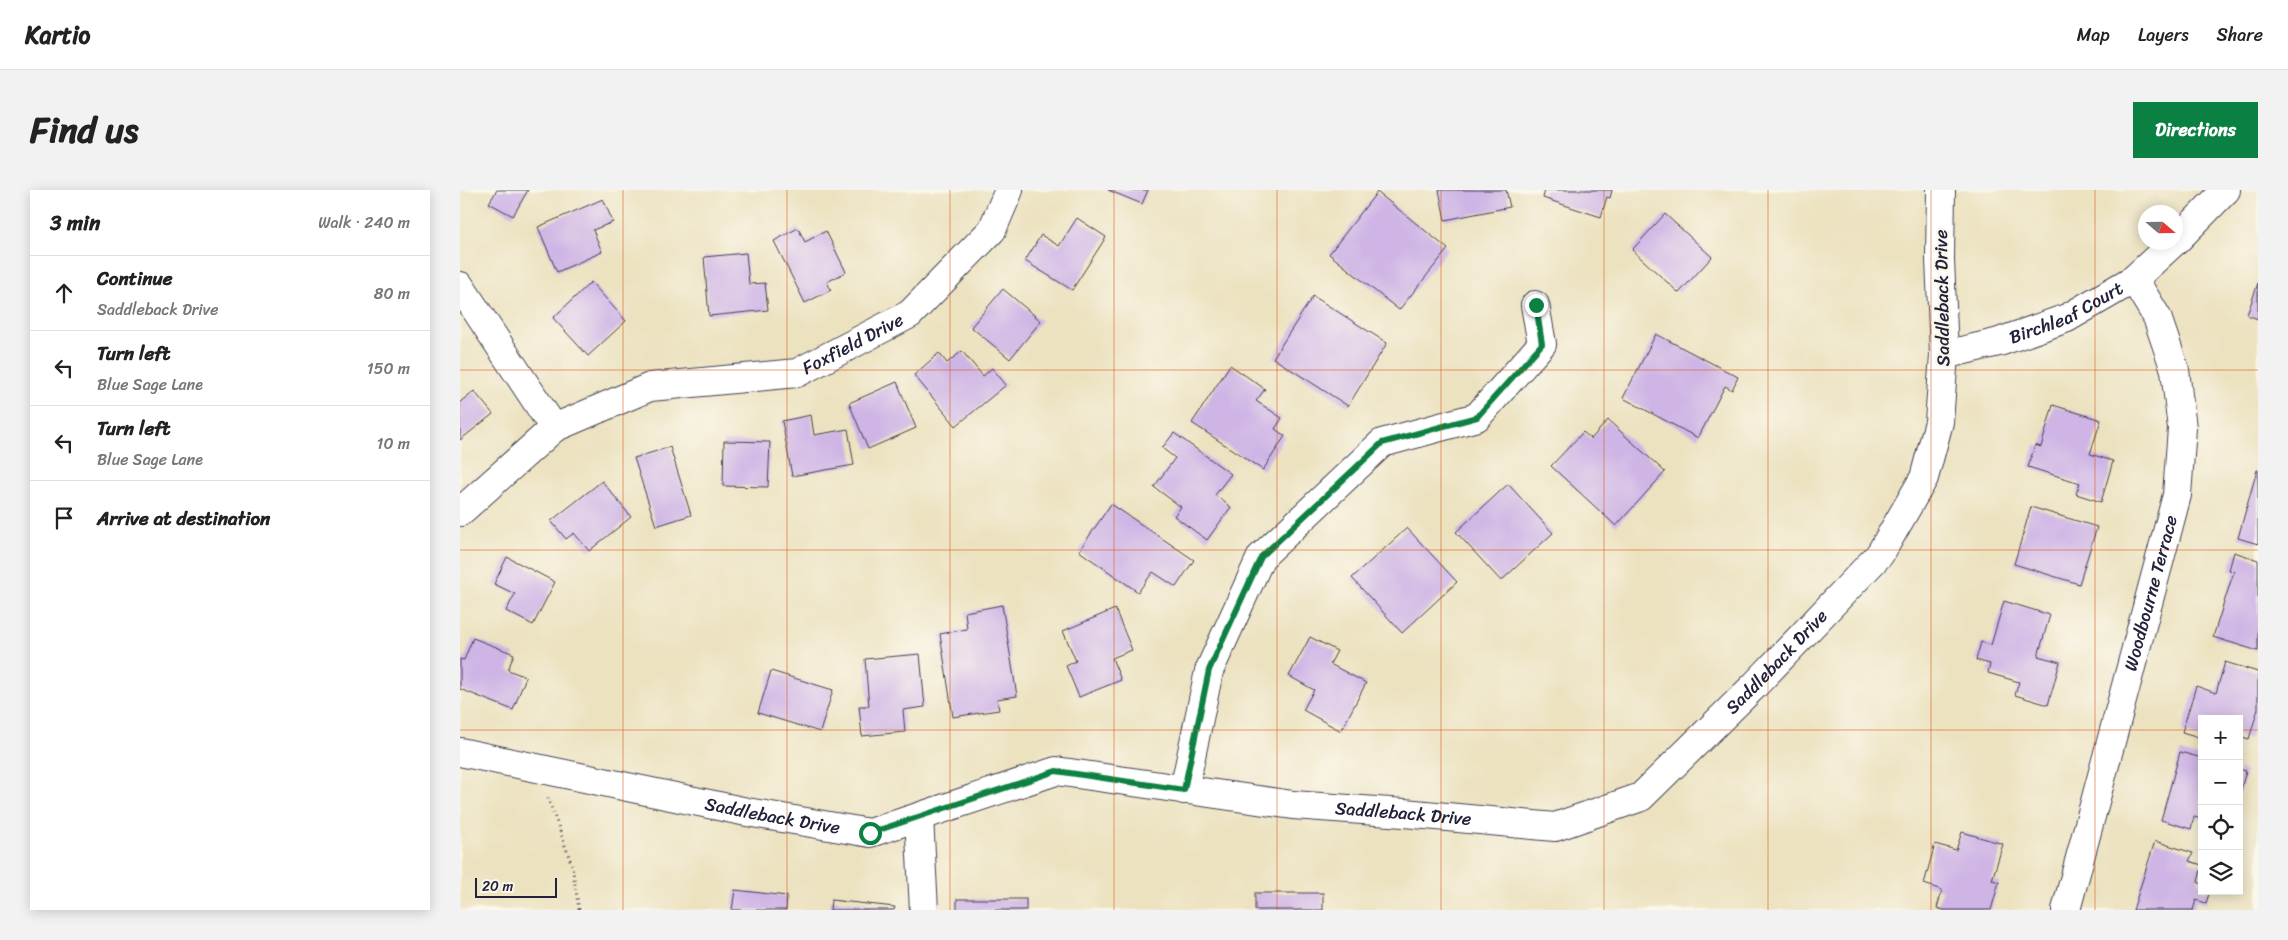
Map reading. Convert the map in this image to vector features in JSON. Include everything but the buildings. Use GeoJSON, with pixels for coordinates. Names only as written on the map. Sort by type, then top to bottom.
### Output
{"type":"FeatureCollection","features":[{"type":"Feature","properties":{"kind":"street","name":"Foxfield Drive"},"geometry":{"type":"LineString","coordinates":[[460,512],[554,428],[650,387],[797,373],[910,314],[992,230],[1009,190]]}},
{"type":"Feature","properties":{"kind":"street","name":"Saddleback Drive"},"geometry":{"type":"LineString","coordinates":[[460,752],[747,812],[870,833],[1056,771],[1293,805],[1404,812],[1555,827],[1641,797],[1755,685],[1880,554],[1924,478],[1939,422],[1944,355],[1940,258],[1941,190]]}},
{"type":"Feature","properties":{"kind":"street","name":"Birchleaf Court"},"geometry":{"type":"LineString","coordinates":[[2183,233],[2226,190]]}},
{"type":"Feature","properties":{"kind":"street","name":"Birchleaf Court"},"geometry":{"type":"LineString","coordinates":[[1944,355],[1999,342],[2067,318],[2134,279],[2165,250]]}},
{"type":"Feature","properties":{"kind":"street","name":"Woodbourne Terrace"},"geometry":{"type":"LineString","coordinates":[[2066,910],[2177,495],[2182,428],[2175,370],[2158,317],[2134,279]]}},
{"type":"Feature","properties":{"kind":"street"},"geometry":{"type":"LineString","coordinates":[[460,286],[554,428]]}},
{"type":"Feature","properties":{"kind":"street"},"geometry":{"type":"LineString","coordinates":[[1184,790],[1209,670],[1261,557],[1382,443],[1477,417],[1542,344],[1536,305]]}},
{"type":"Feature","properties":{"kind":"street"},"geometry":{"type":"LineString","coordinates":[[919,817],[924,910]]}},
{"type":"Feature","properties":{"kind":"path"},"geometry":{"type":"LineString","coordinates":[[538,768],[572,865],[579,910]]}},
{"type":"Feature","properties":{"kind":"route"},"geometry":{"type":"LineString","coordinates":[[870,833],[1056,771],[1184,790],[1209,670],[1261,557],[1382,443],[1477,417],[1542,344],[1536,305]]}}]}
